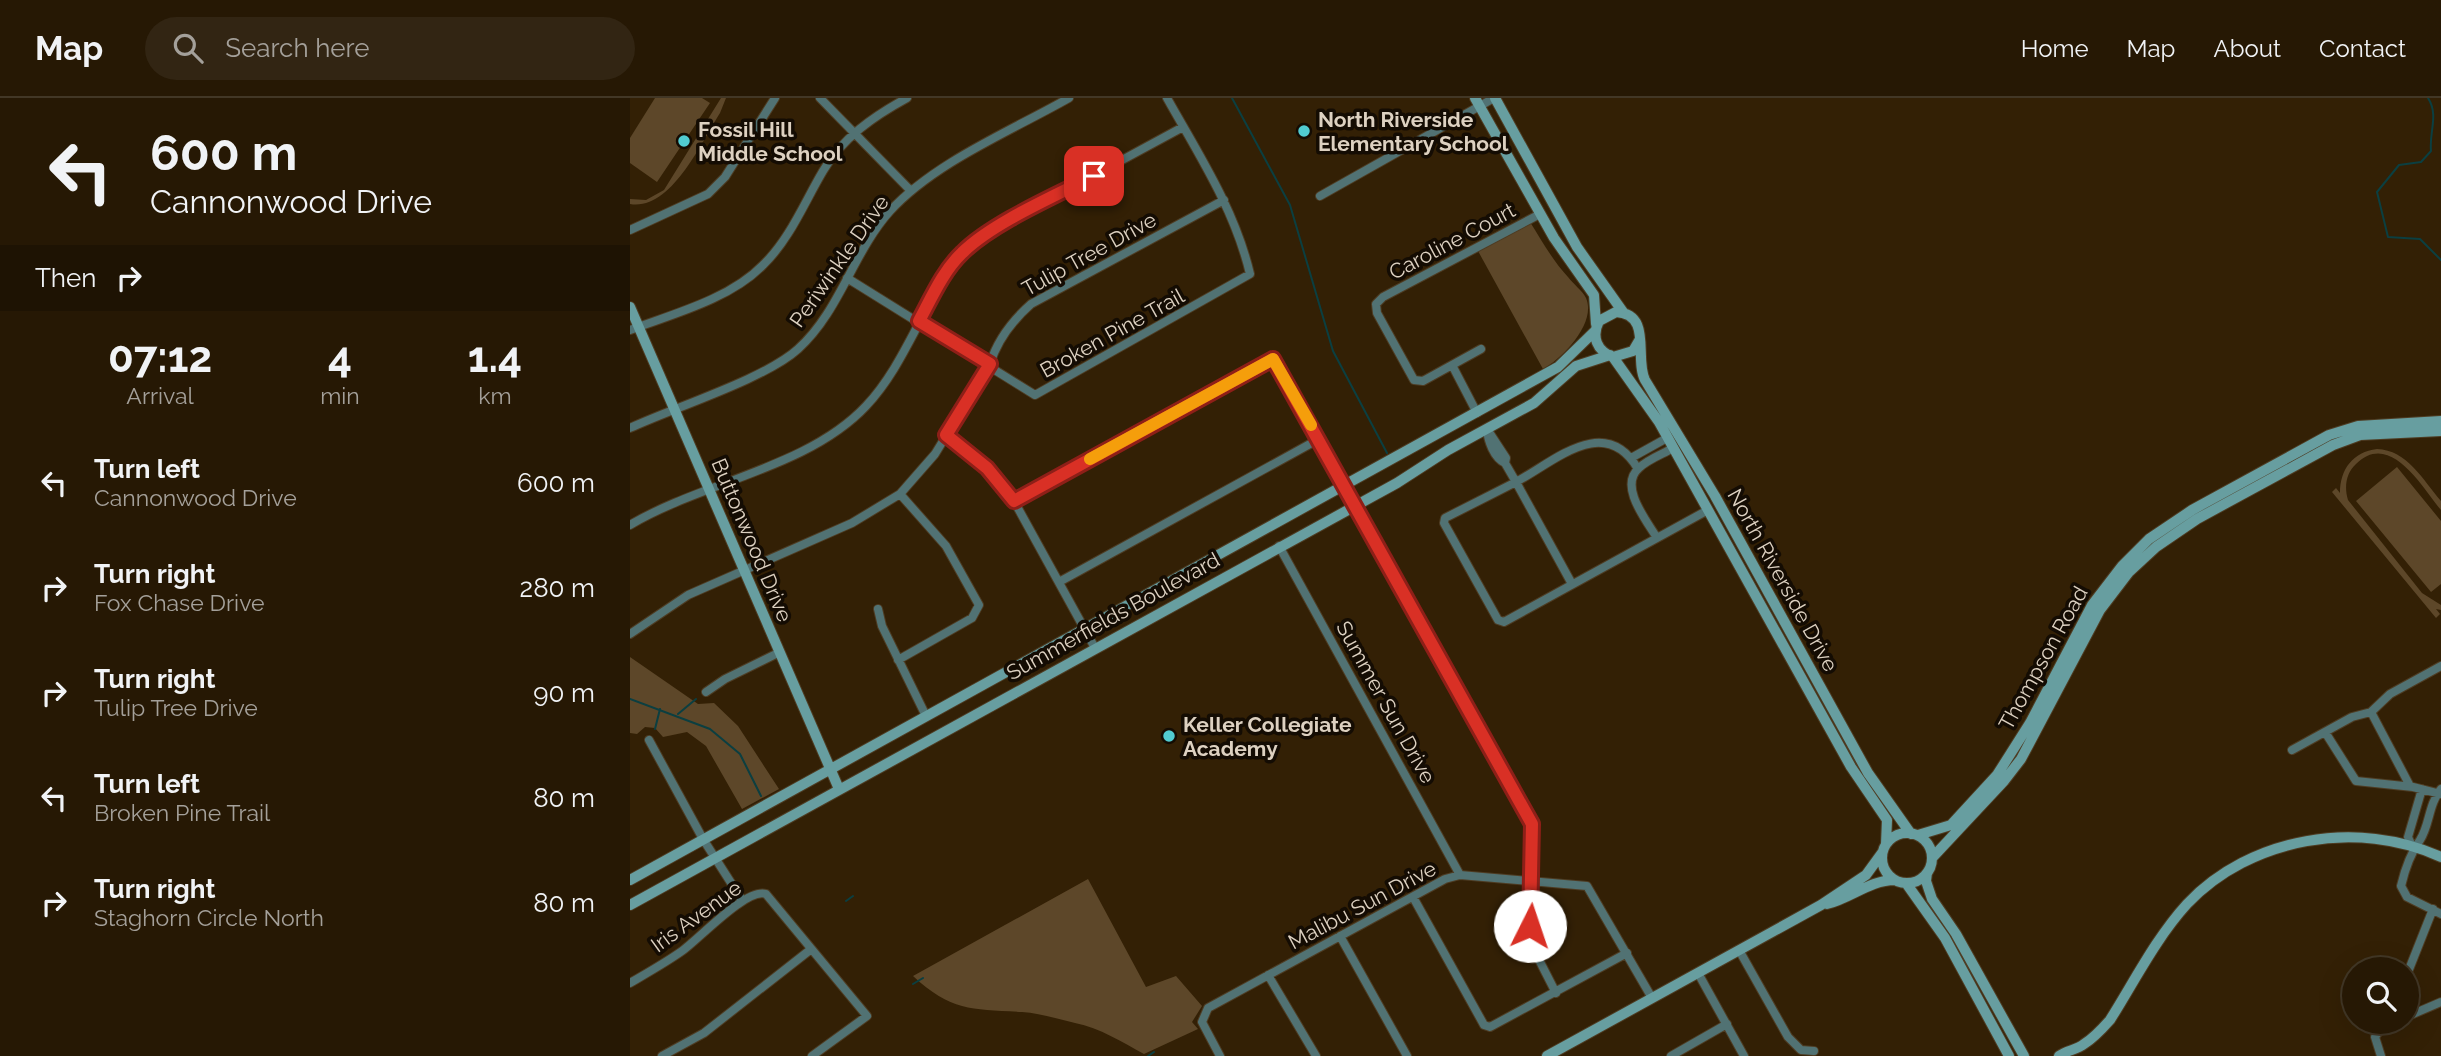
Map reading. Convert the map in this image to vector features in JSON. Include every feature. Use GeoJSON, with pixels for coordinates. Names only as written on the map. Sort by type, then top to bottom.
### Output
{"type":"FeatureCollection","features":[{"type":"Feature","properties":{"kind":"street"},"geometry":{"type":"LineString","coordinates":[[630,230],[708,194],[725,177],[775,98]]}},
{"type":"Feature","properties":{"kind":"street"},"geometry":{"type":"LineString","coordinates":[[820,98],[911,191]]}},
{"type":"Feature","properties":{"kind":"street"},"geometry":{"type":"LineString","coordinates":[[634,329],[716,296],[763,266],[796,222],[824,169],[855,134],[906,98]]}},
{"type":"Feature","properties":{"kind":"street","name":"Periwinkle Drive"},"geometry":{"type":"LineString","coordinates":[[630,428],[751,376],[797,350],[827,314],[888,213],[911,191],[932,175],[1069,98]]}},
{"type":"Feature","properties":{"kind":"street"},"geometry":{"type":"LineString","coordinates":[[1167,98],[1224,200]]}},
{"type":"Feature","properties":{"kind":"street"},"geometry":{"type":"LineString","coordinates":[[1320,195],[1478,102],[1495,98]]}},
{"type":"Feature","properties":{"kind":"street","name":"North Riverside Drive"},"geometry":{"type":"LineString","coordinates":[[1495,98],[1577,247],[1623,312],[1635,319],[1640,339],[1639,363],[1645,380],[1703,474],[1868,772],[1914,834],[1930,847],[1932,858]]}},
{"type":"Feature","properties":{"kind":"street","name":"North Riverside Drive"},"geometry":{"type":"LineString","coordinates":[[1478,102],[1540,214],[1594,295],[1596,342],[1611,356],[1670,443],[1851,768],[1887,820],[1884,869],[1900,882],[1945,938],[2009,1056]]}},
{"type":"Feature","properties":{"kind":"street"},"geometry":{"type":"LineString","coordinates":[[630,525],[800,450],[853,417],[880,388],[961,253],[982,236],[1183,127]]}},
{"type":"Feature","properties":{"kind":"street","name":"Broken Pine Trail"},"geometry":{"type":"LineString","coordinates":[[847,278],[990,364],[1035,395],[1251,274],[1244,246],[1224,200]]}},
{"type":"Feature","properties":{"kind":"street","name":"Tulip Tree Drive"},"geometry":{"type":"LineString","coordinates":[[630,634],[688,595],[852,523],[900,494],[929,461],[990,364],[1009,328],[1031,304],[1224,200]]}},
{"type":"Feature","properties":{"kind":"street","name":"Caroline Court"},"geometry":{"type":"LineString","coordinates":[[1481,349],[1423,381],[1414,380],[1377,313],[1378,300],[1540,214]]}},
{"type":"Feature","properties":{"kind":"street","name":"Buttonwood Drive"},"geometry":{"type":"LineString","coordinates":[[630,307],[634,329],[674,408],[839,789]]}},
{"type":"Feature","properties":{"kind":"street"},"geometry":{"type":"LineString","coordinates":[[1596,328],[1604,316],[1623,312]]}},
{"type":"Feature","properties":{"kind":"street","name":"Summerfields Boulevard"},"geometry":{"type":"LineString","coordinates":[[630,880],[1558,367],[1596,328]]}},
{"type":"Feature","properties":{"kind":"street"},"geometry":{"type":"LineString","coordinates":[[1611,356],[1628,355],[1640,339]]}},
{"type":"Feature","properties":{"kind":"street","name":"Summerfields Boulevard"},"geometry":{"type":"LineString","coordinates":[[630,905],[1534,403],[1576,366],[1611,356]]}},
{"type":"Feature","properties":{"kind":"street"},"geometry":{"type":"LineString","coordinates":[[1014,501],[1273,359],[1532,824],[1530,926],[1534,950],[1556,993]]}},
{"type":"Feature","properties":{"kind":"street"},"geometry":{"type":"LineString","coordinates":[[1452,365],[1487,429],[1488,439],[1500,460],[1505,463],[1572,584]]}},
{"type":"Feature","properties":{"kind":"street","name":"Thompson Road"},"geometry":{"type":"LineString","coordinates":[[1932,858],[2039,728],[2091,617],[2129,572],[2184,521],[2295,459],[2333,444],[2360,435],[2437,426]]}},
{"type":"Feature","properties":{"kind":"street"},"geometry":{"type":"LineString","coordinates":[[946,435],[987,468],[1014,501],[1095,648]]}},
{"type":"Feature","properties":{"kind":"street"},"geometry":{"type":"LineString","coordinates":[[1059,582],[1319,439]]}},
{"type":"Feature","properties":{"kind":"street"},"geometry":{"type":"LineString","coordinates":[[1638,468],[1631,458],[1612,443],[1588,442],[1445,518],[1444,523],[1494,617],[1504,622],[1708,510]]}},
{"type":"Feature","properties":{"kind":"street"},"geometry":{"type":"LineString","coordinates":[[1631,458],[1670,443]]}},
{"type":"Feature","properties":{"kind":"street"},"geometry":{"type":"LineString","coordinates":[[1657,538],[1635,500],[1632,489],[1638,468],[1670,443]]}},
{"type":"Feature","properties":{"kind":"street"},"geometry":{"type":"LineString","coordinates":[[898,660],[972,618],[979,605],[946,546],[900,494]]}},
{"type":"Feature","properties":{"kind":"street","name":"Summer Sun Drive"},"geometry":{"type":"LineString","coordinates":[[1279,546],[1460,875]]}},
{"type":"Feature","properties":{"kind":"street"},"geometry":{"type":"LineString","coordinates":[[877,609],[898,660],[926,716]]}},
{"type":"Feature","properties":{"kind":"street"},"geometry":{"type":"LineString","coordinates":[[1782,643],[1793,637]]}},
{"type":"Feature","properties":{"kind":"street"},"geometry":{"type":"LineString","coordinates":[[706,692],[725,679],[780,652]]}},
{"type":"Feature","properties":{"kind":"street"},"geometry":{"type":"LineString","coordinates":[[2292,750],[2352,717],[2371,712],[2390,694],[2441,666]]}},
{"type":"Feature","properties":{"kind":"street"},"geometry":{"type":"LineString","coordinates":[[2371,712],[2410,786]]}},
{"type":"Feature","properties":{"kind":"street"},"geometry":{"type":"LineString","coordinates":[[2325,732],[2356,780],[2440,792],[2428,811],[2420,840],[2412,846]]}},
{"type":"Feature","properties":{"kind":"street"},"geometry":{"type":"LineString","coordinates":[[649,740],[742,901]]}},
{"type":"Feature","properties":{"kind":"street","name":"Thompson Road"},"geometry":{"type":"LineString","coordinates":[[1914,834],[1951,825],[2000,778]]}},
{"type":"Feature","properties":{"kind":"street"},"geometry":{"type":"LineString","coordinates":[[2415,957],[2437,911],[2407,897],[2401,890],[2412,846],[2408,837],[2422,789]]}},
{"type":"Feature","properties":{"kind":"street"},"geometry":{"type":"LineString","coordinates":[[2416,808],[2428,811]]}},
{"type":"Feature","properties":{"kind":"street"},"geometry":{"type":"LineString","coordinates":[[1547,1056],[1821,905],[1866,875],[1897,835],[1914,834]]}},
{"type":"Feature","properties":{"kind":"street"},"geometry":{"type":"LineString","coordinates":[[2059,1056],[2070,1048],[2080,1051],[2110,1020],[2176,917],[2189,902],[2234,868],[2275,849],[2308,840],[2364,838],[2412,846],[2441,857]]}},
{"type":"Feature","properties":{"kind":"street"},"geometry":{"type":"LineString","coordinates":[[1932,858],[1926,881],[1932,899],[1961,943],[2024,1056]]}},
{"type":"Feature","properties":{"kind":"street"},"geometry":{"type":"LineString","coordinates":[[1821,905],[1847,898],[1880,881],[1918,881],[1927,873]]}},
{"type":"Feature","properties":{"kind":"street","name":"Malibu Sun Drive"},"geometry":{"type":"LineString","coordinates":[[1220,1056],[1205,1030],[1204,1012],[1340,936],[1460,875],[1587,886],[1652,998]]}},
{"type":"Feature","properties":{"kind":"street","name":"Iris Avenue"},"geometry":{"type":"LineString","coordinates":[[630,983],[682,951],[742,901],[759,892],[766,894],[867,1016],[812,1056]]}},
{"type":"Feature","properties":{"kind":"street"},"geometry":{"type":"LineString","coordinates":[[1413,897],[1485,1025],[1490,1027],[1627,953]]}},
{"type":"Feature","properties":{"kind":"street"},"geometry":{"type":"LineString","coordinates":[[1340,936],[1407,1056]]}},
{"type":"Feature","properties":{"kind":"street"},"geometry":{"type":"LineString","coordinates":[[662,1056],[704,1033],[810,950]]}},
{"type":"Feature","properties":{"kind":"street"},"geometry":{"type":"LineString","coordinates":[[1739,950],[1788,1037],[1801,1050],[1814,1051]]}},
{"type":"Feature","properties":{"kind":"street"},"geometry":{"type":"LineString","coordinates":[[1698,972],[1744,1056]]}},
{"type":"Feature","properties":{"kind":"street"},"geometry":{"type":"LineString","coordinates":[[1268,975],[1316,1056]]}},
{"type":"Feature","properties":{"kind":"street"},"geometry":{"type":"LineString","coordinates":[[2419,1011],[2441,1002]]}},
{"type":"Feature","properties":{"kind":"street"},"geometry":{"type":"LineString","coordinates":[[1671,1056],[1727,1024]]}},
{"type":"Feature","properties":{"kind":"street"},"geometry":{"type":"LineString","coordinates":[[2377,1034],[2375,1037],[2381,1056]]}},
{"type":"Feature","properties":{"kind":"shaded area"},"geometry":{"type":"Polygon","coordinates":[[[655,98],[702,98],[710,103],[657,182],[630,163],[630,138],[655,98]]]}},
{"type":"Feature","properties":{"kind":"shaded area"},"geometry":{"type":"Polygon","coordinates":[[[721,98],[726,98],[720,113],[694,157],[671,186],[659,197],[645,203],[630,204],[630,199],[646,200],[664,190],[721,98]]]}},
{"type":"Feature","properties":{"kind":"shaded area"},"geometry":{"type":"Polygon","coordinates":[[[1530,222],[1557,264],[1584,295],[1588,308],[1587,318],[1576,339],[1543,369],[1478,251],[1530,222]]]}},
{"type":"Feature","properties":{"kind":"shaded area"},"geometry":{"type":"Polygon","coordinates":[[[2377,449],[2406,460],[2441,501],[2441,510],[2415,476],[2393,458],[2381,454],[2369,455],[2350,472],[2346,490],[2348,500],[2422,593],[2441,605],[2441,610],[2436,609],[2440,614],[2436,618],[2332,492],[2336,488],[2340,493],[2345,469],[2355,458],[2377,449]]]}},
{"type":"Feature","properties":{"kind":"shaded area"},"geometry":{"type":"Polygon","coordinates":[[[2397,467],[2441,521],[2441,584],[2431,592],[2356,501],[2397,467]]]}},
{"type":"Feature","properties":{"kind":"shaded area"},"geometry":{"type":"Polygon","coordinates":[[[630,657],[698,704],[714,703],[738,726],[779,789],[742,809],[706,746],[687,732],[663,737],[655,728],[645,727],[637,734],[630,733],[630,657]]]}},
{"type":"Feature","properties":{"kind":"shaded area"},"geometry":{"type":"Polygon","coordinates":[[[1088,879],[1146,987],[1176,976],[1202,1006],[1192,1022],[1198,1029],[1144,1054],[1084,1025],[1035,1014],[976,1009],[951,1002],[913,976],[1088,879]]]}},
{"type":"Feature","properties":{"kind":"waterway"},"geometry":{"type":"LineString","coordinates":[[1232,98],[1290,205],[1333,351],[1387,453]]}},
{"type":"Feature","properties":{"kind":"waterway"},"geometry":{"type":"LineString","coordinates":[[2428,98],[2433,111],[2431,151],[2421,162],[2399,165],[2377,192],[2388,237],[2420,239],[2441,260]]}},
{"type":"Feature","properties":{"kind":"waterway"},"geometry":{"type":"LineString","coordinates":[[630,699],[710,729],[740,754],[761,796]]}},
{"type":"Feature","properties":{"kind":"waterway"},"geometry":{"type":"LineString","coordinates":[[678,714],[696,699]]}},
{"type":"Feature","properties":{"kind":"waterway"},"geometry":{"type":"LineString","coordinates":[[655,729],[660,709]]}},
{"type":"Feature","properties":{"kind":"waterway"},"geometry":{"type":"LineString","coordinates":[[846,901],[853,896]]}},
{"type":"Feature","properties":{"kind":"waterway"},"geometry":{"type":"LineString","coordinates":[[913,984],[923,978]]}},
{"type":"Feature","properties":{"kind":"waterway"},"geometry":{"type":"LineString","coordinates":[[1148,1056],[1154,1052]]}},
{"type":"Feature","properties":{"kind":"slow traffic"},"geometry":{"type":"LineString","coordinates":[[1090,459],[1273,359],[1311,425]]}},
{"type":"Feature","properties":{"kind":"place","name":"North Riverside Elementary School"},"geometry":{"type":"Point","coordinates":[1304,131]}},
{"type":"Feature","properties":{"kind":"place","name":"Fossil Hill Middle School"},"geometry":{"type":"Point","coordinates":[684,141]}},
{"type":"Feature","properties":{"kind":"place","name":"Keller Collegiate Academy"},"geometry":{"type":"Point","coordinates":[1169,736]}},
{"type":"Feature","properties":{"kind":"route"},"geometry":{"type":"LineString","coordinates":[[1094,176],[982,236],[961,253],[934,294],[919,321],[990,364],[946,435],[987,468],[1014,501],[1273,359],[1532,824],[1534,845],[1530,926]]}}]}
